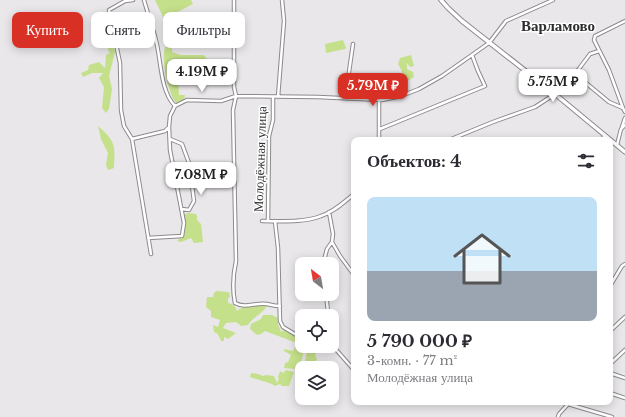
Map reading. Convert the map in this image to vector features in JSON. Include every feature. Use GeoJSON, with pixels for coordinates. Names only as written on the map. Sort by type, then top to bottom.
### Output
{"type":"FeatureCollection","features":[{"type":"Feature","properties":{"kind":"main road"},"geometry":{"type":"LineString","coordinates":[[441,0],[448,8],[605,136]]}},
{"type":"Feature","properties":{"kind":"main road"},"geometry":{"type":"LineString","coordinates":[[613,142],[625,152]]}},
{"type":"Feature","properties":{"kind":"street"},"geometry":{"type":"LineString","coordinates":[[133,0],[125,1],[109,10],[120,63],[122,115],[124,126],[132,139],[151,254]]}},
{"type":"Feature","properties":{"kind":"street"},"geometry":{"type":"LineString","coordinates":[[144,0],[157,45],[160,71],[171,102],[176,106]]}},
{"type":"Feature","properties":{"kind":"street"},"geometry":{"type":"LineString","coordinates":[[234,0],[234,88],[236,96],[233,110],[236,261],[232,279],[235,303],[240,306],[266,304],[280,306]]}},
{"type":"Feature","properties":{"kind":"street"},"geometry":{"type":"LineString","coordinates":[[278,97],[284,21],[282,0]]}},
{"type":"Feature","properties":{"kind":"street"},"geometry":{"type":"LineString","coordinates":[[148,238],[182,236],[184,223],[170,150],[170,116],[176,106],[187,100],[221,101],[236,96],[382,100],[401,96],[442,76],[472,55],[489,42],[506,21],[553,0]]}},
{"type":"Feature","properties":{"kind":"street"},"geometry":{"type":"LineString","coordinates":[[624,110],[609,70],[594,40],[595,36],[625,21]]}},
{"type":"Feature","properties":{"kind":"street"},"geometry":{"type":"LineString","coordinates":[[351,98],[348,79],[353,44]]}},
{"type":"Feature","properties":{"kind":"street"},"geometry":{"type":"LineString","coordinates":[[456,137],[535,107],[555,94],[561,84],[574,73],[590,54],[599,51]]}},
{"type":"Feature","properties":{"kind":"street"},"geometry":{"type":"LineString","coordinates":[[380,130],[485,86],[472,55]]}},
{"type":"Feature","properties":{"kind":"street"},"geometry":{"type":"LineString","coordinates":[[574,73],[609,102],[624,110]]}},
{"type":"Feature","properties":{"kind":"street","name":"Молодёжная улица"},"geometry":{"type":"LineString","coordinates":[[268,221],[269,136],[273,120],[273,97]]}},
{"type":"Feature","properties":{"kind":"street"},"geometry":{"type":"LineString","coordinates":[[379,100],[379,137]]}},
{"type":"Feature","properties":{"kind":"street"},"geometry":{"type":"LineString","coordinates":[[617,145],[625,118]]}},
{"type":"Feature","properties":{"kind":"street"},"geometry":{"type":"LineString","coordinates":[[621,129],[625,125]]}},
{"type":"Feature","properties":{"kind":"street"},"geometry":{"type":"LineString","coordinates":[[132,139],[165,131],[169,127]]}},
{"type":"Feature","properties":{"kind":"street"},"geometry":{"type":"LineString","coordinates":[[170,139],[182,144],[189,163],[194,201],[189,210],[182,209]]}},
{"type":"Feature","properties":{"kind":"street","name":"Молодёжная улица"},"geometry":{"type":"LineString","coordinates":[[262,221],[305,220],[321,216],[337,208],[351,196]]}},
{"type":"Feature","properties":{"kind":"street"},"geometry":{"type":"LineString","coordinates":[[325,257],[327,249],[332,242],[333,234],[329,212]]}},
{"type":"Feature","properties":{"kind":"street"},"geometry":{"type":"LineString","coordinates":[[276,221],[280,321],[283,327],[295,334]]}},
{"type":"Feature","properties":{"kind":"street"},"geometry":{"type":"LineString","coordinates":[[332,242],[340,256],[351,270]]}},
{"type":"Feature","properties":{"kind":"street"},"geometry":{"type":"LineString","coordinates":[[613,281],[622,266],[625,264]]}},
{"type":"Feature","properties":{"kind":"street"},"geometry":{"type":"LineString","coordinates":[[613,328],[625,317]]}},
{"type":"Feature","properties":{"kind":"street"},"geometry":{"type":"LineString","coordinates":[[613,361],[625,350]]}},
{"type":"Feature","properties":{"kind":"street"},"geometry":{"type":"LineString","coordinates":[[339,353],[351,367]]}},
{"type":"Feature","properties":{"kind":"street"},"geometry":{"type":"LineString","coordinates":[[613,375],[625,378]]}},
{"type":"Feature","properties":{"kind":"street"},"geometry":{"type":"LineString","coordinates":[[613,394],[625,398]]}},
{"type":"Feature","properties":{"kind":"street"},"geometry":{"type":"LineString","coordinates":[[558,417],[567,405]]}},
{"type":"Feature","properties":{"kind":"street"},"geometry":{"type":"LineString","coordinates":[[575,405],[612,417]]}},
{"type":"Feature","properties":{"kind":"green space"},"geometry":{"type":"Polygon","coordinates":[[[155,0],[191,0],[193,4],[178,12],[163,12],[163,17],[155,0]]]}},
{"type":"Feature","properties":{"kind":"green space"},"geometry":{"type":"Polygon","coordinates":[[[343,40],[345,49],[326,53],[325,44],[343,40]]]}},
{"type":"Feature","properties":{"kind":"green space"},"geometry":{"type":"Polygon","coordinates":[[[108,48],[114,48],[115,52],[109,76],[112,89],[109,109],[106,113],[102,108],[104,87],[99,78],[103,73],[92,73],[83,77],[81,73],[88,70],[89,65],[99,62],[105,68],[106,55],[110,53],[108,48]]]}},
{"type":"Feature","properties":{"kind":"green space"},"geometry":{"type":"Polygon","coordinates":[[[165,48],[172,48],[172,52],[181,55],[204,55],[210,64],[211,74],[209,76],[206,76],[201,65],[186,73],[182,65],[172,70],[178,82],[179,95],[185,95],[184,100],[176,103],[170,92],[168,84],[165,48]]]}},
{"type":"Feature","properties":{"kind":"green space"},"geometry":{"type":"Polygon","coordinates":[[[411,55],[414,66],[410,67],[407,63],[407,69],[413,72],[414,77],[406,81],[398,64],[400,58],[411,55]]]}},
{"type":"Feature","properties":{"kind":"green space"},"geometry":{"type":"Polygon","coordinates":[[[98,126],[108,136],[113,144],[114,168],[108,170],[106,165],[108,153],[101,139],[98,126]]]}},
{"type":"Feature","properties":{"kind":"green space"},"geometry":{"type":"Polygon","coordinates":[[[184,214],[196,214],[197,220],[201,224],[203,242],[194,243],[191,238],[181,242],[177,241],[182,235],[184,229],[184,214]]]}},
{"type":"Feature","properties":{"kind":"green space"},"geometry":{"type":"Polygon","coordinates":[[[216,291],[229,292],[230,297],[228,298],[228,303],[232,304],[237,311],[251,305],[267,306],[248,325],[241,326],[236,322],[226,323],[223,328],[236,333],[228,339],[224,337],[224,341],[221,341],[218,334],[214,332],[213,325],[218,327],[220,320],[211,317],[211,311],[206,307],[207,297],[213,297],[216,291]]]}},
{"type":"Feature","properties":{"kind":"green space"},"geometry":{"type":"Polygon","coordinates":[[[263,315],[272,315],[278,318],[278,324],[281,332],[283,330],[295,336],[295,342],[265,331],[257,335],[250,329],[251,324],[261,319],[263,315]]]}},
{"type":"Feature","properties":{"kind":"green space"},"geometry":{"type":"Polygon","coordinates":[[[295,347],[295,353],[303,353],[301,361],[295,361],[295,369],[284,368],[285,363],[288,362],[291,355],[284,351],[284,349],[293,351],[295,347]]]}},
{"type":"Feature","properties":{"kind":"green space"},"geometry":{"type":"Polygon","coordinates":[[[307,353],[316,353],[316,361],[305,361],[307,353]]]}},
{"type":"Feature","properties":{"kind":"green space"},"geometry":{"type":"Polygon","coordinates":[[[286,370],[294,372],[289,386],[282,386],[280,384],[275,386],[250,377],[251,373],[263,376],[274,376],[277,383],[280,371],[283,373],[286,370]]]}},
{"type":"Feature","properties":{"kind":"district","name":"Варламово"},"geometry":{"type":"Point","coordinates":[558,25]}}]}
